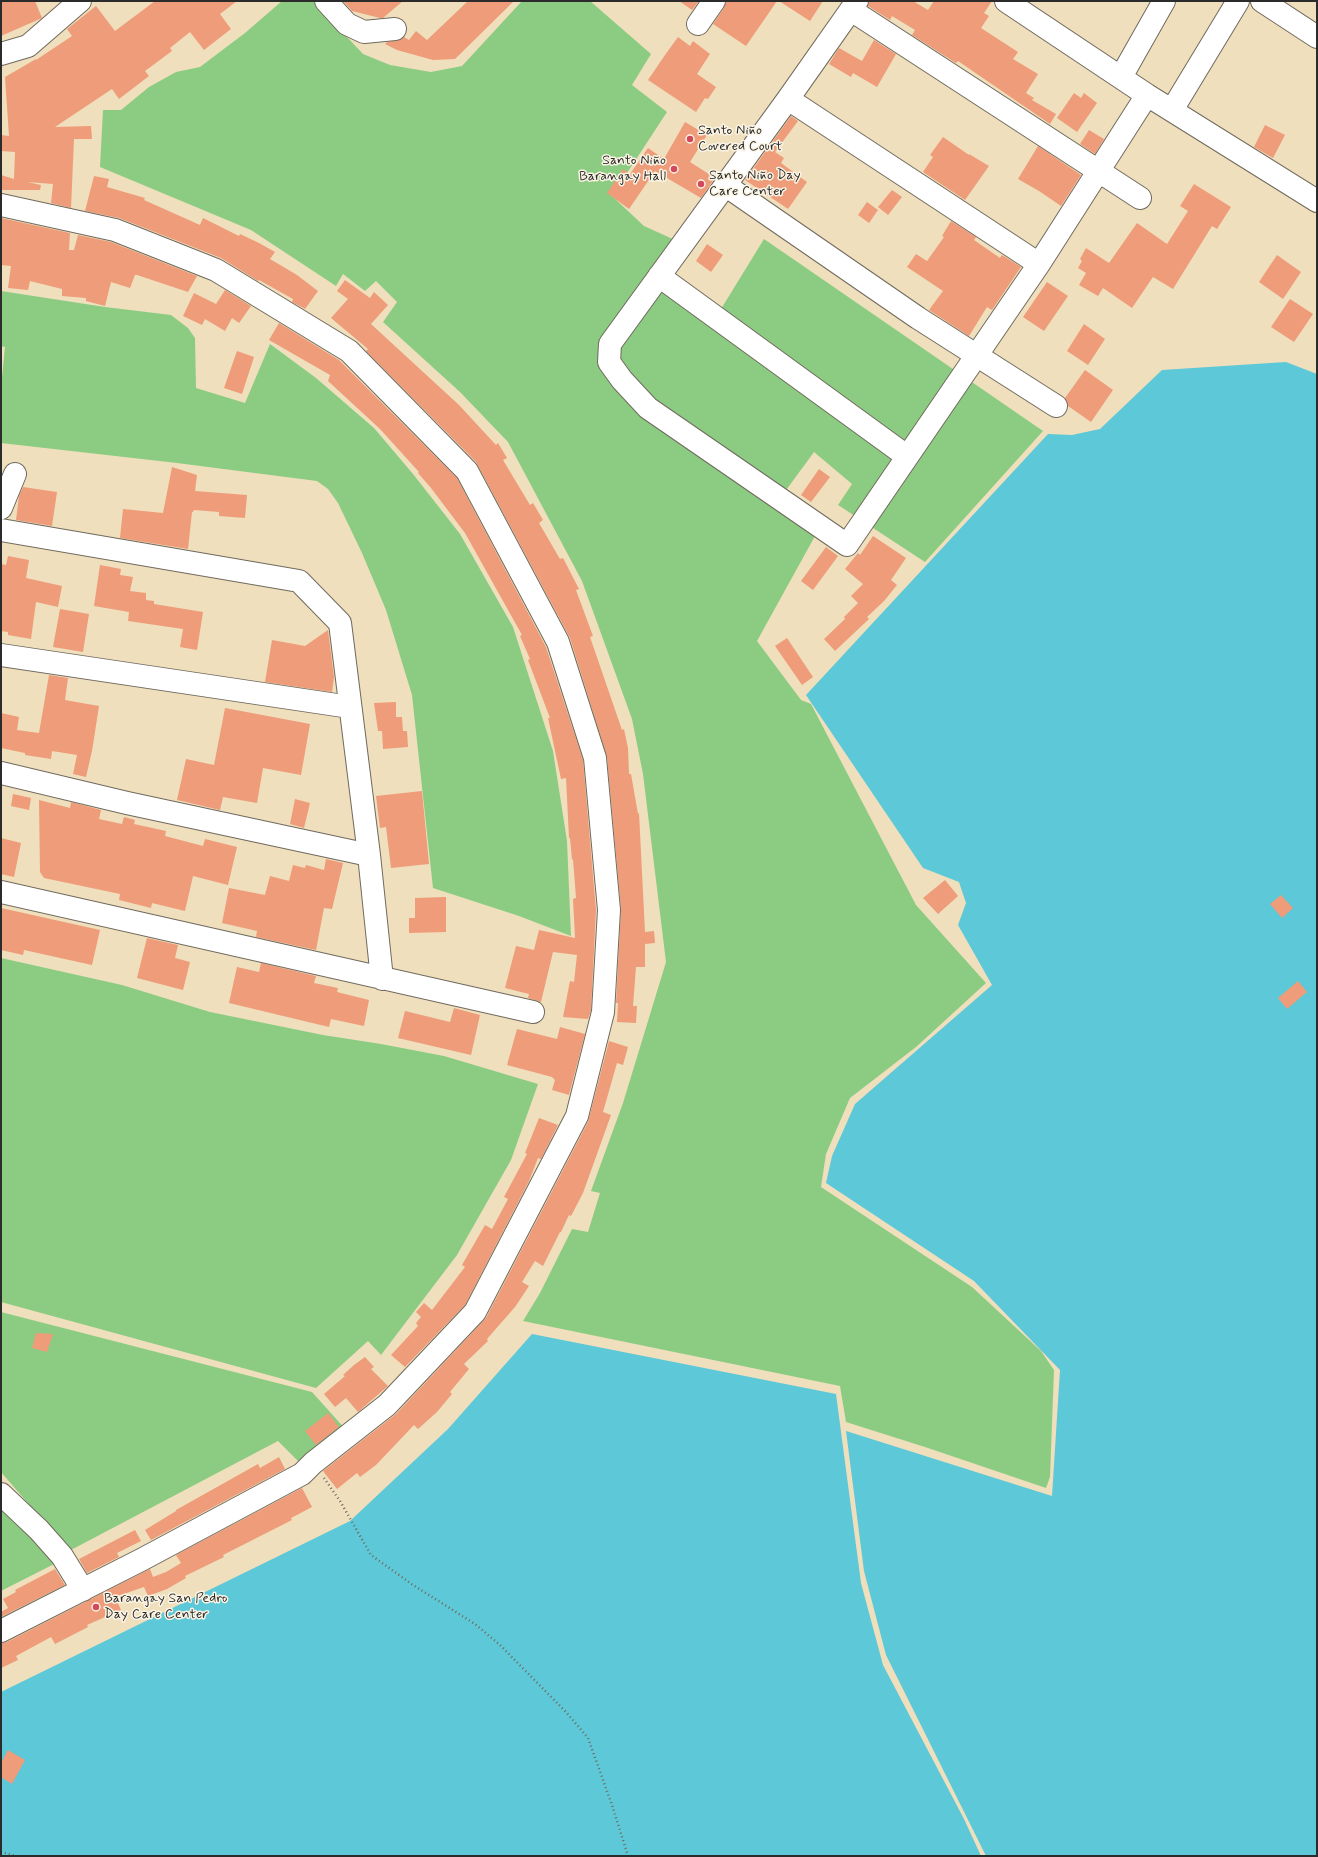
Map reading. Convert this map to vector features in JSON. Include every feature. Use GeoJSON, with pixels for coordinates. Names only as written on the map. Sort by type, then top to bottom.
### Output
{"type":"FeatureCollection","features":[{"type":"Feature","properties":{"kind":"street"},"geometry":{"type":"LineString","coordinates":[[1,54],[28,46],[80,1]]}},
{"type":"Feature","properties":{"kind":"street"},"geometry":{"type":"LineString","coordinates":[[326,1],[347,24],[364,32],[395,29]]}},
{"type":"Feature","properties":{"kind":"street"},"geometry":{"type":"LineString","coordinates":[[698,24],[714,1]]}},
{"type":"Feature","properties":{"kind":"street"},"geometry":{"type":"LineString","coordinates":[[1006,1],[1147,95],[1317,202]]}},
{"type":"Feature","properties":{"kind":"street"},"geometry":{"type":"LineString","coordinates":[[1121,77],[1164,1]]}},
{"type":"Feature","properties":{"kind":"street"},"geometry":{"type":"LineString","coordinates":[[1172,110],[1238,1]]}},
{"type":"Feature","properties":{"kind":"street"},"geometry":{"type":"LineString","coordinates":[[1262,1],[1317,37]]}},
{"type":"Feature","properties":{"kind":"street"},"geometry":{"type":"LineString","coordinates":[[1140,198],[1099,170],[854,5],[788,99],[610,344],[609,362],[622,380],[648,408],[847,545],[1039,264],[1099,170],[1147,95]]}},
{"type":"Feature","properties":{"kind":"street"},"geometry":{"type":"LineString","coordinates":[[788,99],[1039,264]]}},
{"type":"Feature","properties":{"kind":"street"},"geometry":{"type":"LineString","coordinates":[[725,186],[918,318],[977,354],[1056,406]]}},
{"type":"Feature","properties":{"kind":"street"},"geometry":{"type":"LineString","coordinates":[[1,205],[115,230],[216,270],[348,351],[466,471],[558,642],[595,758],[608,910],[603,1012],[577,1116],[475,1312],[386,1405],[313,1463],[302,1474],[1,1632]]}},
{"type":"Feature","properties":{"kind":"street"},"geometry":{"type":"LineString","coordinates":[[659,276],[901,452]]}},
{"type":"Feature","properties":{"kind":"street"},"geometry":{"type":"LineString","coordinates":[[1,508],[15,474]]}},
{"type":"Feature","properties":{"kind":"street"},"geometry":{"type":"LineString","coordinates":[[1,530],[299,582],[340,623],[369,855],[382,979]]}},
{"type":"Feature","properties":{"kind":"street"},"geometry":{"type":"LineString","coordinates":[[1,655],[350,707]]}},
{"type":"Feature","properties":{"kind":"street"},"geometry":{"type":"LineString","coordinates":[[1,773],[127,803],[369,855]]}},
{"type":"Feature","properties":{"kind":"street"},"geometry":{"type":"LineString","coordinates":[[1,892],[533,1012]]}},
{"type":"Feature","properties":{"kind":"street"},"geometry":{"type":"LineString","coordinates":[[1,1494],[39,1530],[62,1556],[83,1590]]}},
{"type":"Feature","properties":{"kind":"path"},"geometry":{"type":"LineString","coordinates":[[313,1463],[340,1501],[371,1555],[413,1585],[475,1624],[500,1644],[566,1712],[588,1738],[612,1805],[628,1856]]}},
{"type":"Feature","properties":{"kind":"path"},"geometry":{"type":"LineString","coordinates":[[1,1852],[16,1856]]}},
{"type":"Feature","properties":{"kind":"green space"},"geometry":{"type":"Polygon","coordinates":[[[282,1],[313,1],[363,54],[390,65],[431,72],[462,66],[522,1],[590,1],[651,54],[632,85],[667,112],[612,196],[644,226],[686,245],[672,273],[721,309],[764,239],[1043,431],[925,562],[838,505],[852,484],[814,452],[781,497],[815,536],[757,641],[801,700],[811,704],[916,905],[986,983],[916,1047],[850,1098],[826,1154],[821,1187],[972,1287],[1041,1351],[1054,1370],[1050,1477],[1046,1488],[846,1422],[840,1386],[523,1321],[540,1293],[572,1229],[588,1232],[600,1193],[591,1191],[623,1103],[666,962],[643,774],[632,719],[582,581],[508,442],[460,392],[383,322],[397,302],[376,281],[365,291],[343,274],[336,286],[251,230],[100,167],[103,110],[121,110],[149,87],[176,72],[200,67],[245,33],[282,1]]]}},
{"type":"Feature","properties":{"kind":"green space"},"geometry":{"type":"Polygon","coordinates":[[[1,291],[105,307],[171,315],[188,328],[195,338],[196,388],[245,403],[270,344],[316,378],[374,428],[413,474],[460,534],[513,627],[553,751],[567,841],[571,936],[519,916],[433,888],[412,695],[386,610],[362,553],[338,503],[328,489],[317,481],[1,443],[1,387],[5,347],[1,346],[1,291]]]}},
{"type":"Feature","properties":{"kind":"green space"},"geometry":{"type":"Polygon","coordinates":[[[1,958],[122,985],[210,1012],[323,1035],[444,1056],[538,1084],[511,1160],[457,1255],[381,1355],[368,1341],[316,1388],[1,1302],[1,958]]]}},
{"type":"Feature","properties":{"kind":"green space"},"geometry":{"type":"Polygon","coordinates":[[[1,1312],[312,1392],[347,1431],[302,1465],[278,1441],[69,1551],[1,1472],[1,1312]]]}},
{"type":"Feature","properties":{"kind":"green space"},"geometry":{"type":"Polygon","coordinates":[[[1,1501],[60,1561],[1,1591],[1,1501]]]}},
{"type":"Feature","properties":{"kind":"water"},"geometry":{"type":"Polygon","coordinates":[[[1286,362],[1317,374],[1317,1856],[986,1856],[886,1655],[864,1571],[846,1431],[1052,1496],[1060,1370],[974,1281],[826,1183],[832,1156],[855,1104],[992,985],[958,925],[966,903],[959,882],[923,868],[806,695],[1048,434],[1072,435],[1100,429],[1162,370],[1286,362]]]}},
{"type":"Feature","properties":{"kind":"water"},"geometry":{"type":"Polygon","coordinates":[[[532,1334],[836,1394],[861,1583],[883,1665],[964,1819],[981,1856],[1,1856],[1,1692],[350,1521],[448,1429],[532,1334]]]}},
{"type":"Feature","properties":{"kind":"building"},"geometry":{"type":"Polygon","coordinates":[[[1,1],[35,1],[42,18],[1,36],[1,1]]]}},
{"type":"Feature","properties":{"kind":"building"},"geometry":{"type":"Polygon","coordinates":[[[155,1],[237,1],[220,14],[231,29],[204,50],[190,32],[170,48],[172,51],[145,71],[149,76],[119,99],[112,89],[55,127],[91,126],[92,139],[74,139],[71,208],[51,203],[53,184],[27,182],[41,185],[40,190],[1,190],[1,175],[14,179],[15,152],[1,151],[1,135],[9,136],[5,77],[36,60],[72,36],[67,29],[96,6],[115,31],[155,1]]]}},
{"type":"Feature","properties":{"kind":"building"},"geometry":{"type":"Polygon","coordinates":[[[343,1],[403,1],[383,18],[380,18],[352,11],[343,1]]]}},
{"type":"Feature","properties":{"kind":"building"},"geometry":{"type":"Polygon","coordinates":[[[468,1],[514,1],[455,59],[433,60],[397,50],[385,44],[404,37],[409,40],[416,31],[427,40],[468,1]]]}},
{"type":"Feature","properties":{"kind":"building"},"geometry":{"type":"Polygon","coordinates":[[[679,1],[699,1],[692,10],[679,1]]]}},
{"type":"Feature","properties":{"kind":"building"},"geometry":{"type":"Polygon","coordinates":[[[726,1],[777,1],[746,46],[713,24],[724,8],[726,1]]]}},
{"type":"Feature","properties":{"kind":"building"},"geometry":{"type":"Polygon","coordinates":[[[779,1],[823,1],[810,21],[779,1]]]}},
{"type":"Feature","properties":{"kind":"building"},"geometry":{"type":"Polygon","coordinates":[[[869,1],[913,1],[928,10],[934,1],[992,1],[984,13],[989,16],[981,28],[1018,52],[1013,59],[1038,74],[1026,93],[1034,98],[1032,100],[1056,114],[1050,124],[958,61],[956,63],[912,35],[915,30],[892,16],[890,20],[868,6],[869,1]]]}},
{"type":"Feature","properties":{"kind":"building"},"geometry":{"type":"Polygon","coordinates":[[[678,37],[690,46],[693,41],[710,54],[697,74],[716,87],[708,99],[705,98],[696,112],[648,80],[678,37]]]}},
{"type":"Feature","properties":{"kind":"building"},"geometry":{"type":"Polygon","coordinates":[[[874,40],[896,54],[877,87],[853,73],[851,77],[829,64],[839,48],[862,61],[874,40]]]}},
{"type":"Feature","properties":{"kind":"building"},"geometry":{"type":"Polygon","coordinates":[[[1074,93],[1081,98],[1084,93],[1097,103],[1077,132],[1057,118],[1074,93]]]}},
{"type":"Feature","properties":{"kind":"building"},"geometry":{"type":"Polygon","coordinates":[[[791,116],[798,121],[775,152],[784,158],[781,163],[807,182],[788,209],[745,180],[791,116]]]}},
{"type":"Feature","properties":{"kind":"building"},"geometry":{"type":"Polygon","coordinates":[[[685,122],[707,135],[690,162],[715,178],[701,198],[655,171],[629,209],[607,193],[623,169],[630,174],[648,148],[664,159],[685,122]]]}},
{"type":"Feature","properties":{"kind":"building"},"geometry":{"type":"Polygon","coordinates":[[[1265,125],[1285,135],[1273,158],[1254,147],[1265,125]]]}},
{"type":"Feature","properties":{"kind":"building"},"geometry":{"type":"Polygon","coordinates":[[[1089,130],[1104,139],[1095,154],[1080,144],[1089,130]]]}},
{"type":"Feature","properties":{"kind":"building"},"geometry":{"type":"Polygon","coordinates":[[[943,137],[969,155],[989,166],[965,200],[923,172],[933,157],[930,155],[943,137]]]}},
{"type":"Feature","properties":{"kind":"building"},"geometry":{"type":"Polygon","coordinates":[[[1038,146],[1081,175],[1061,206],[1018,179],[1038,146]]]}},
{"type":"Feature","properties":{"kind":"building"},"geometry":{"type":"Polygon","coordinates":[[[94,176],[109,179],[107,187],[145,198],[144,200],[200,225],[203,218],[239,236],[240,234],[259,243],[275,252],[270,259],[297,275],[318,291],[305,309],[292,302],[293,299],[259,280],[258,281],[221,258],[119,218],[85,211],[94,176]]]}},
{"type":"Feature","properties":{"kind":"building"},"geometry":{"type":"Polygon","coordinates":[[[1194,184],[1231,207],[1217,229],[1212,226],[1173,289],[1153,277],[1132,308],[1103,288],[1098,296],[1079,285],[1086,273],[1078,268],[1082,261],[1080,259],[1086,248],[1109,263],[1137,223],[1167,244],[1188,211],[1180,206],[1194,184]]]}},
{"type":"Feature","properties":{"kind":"building"},"geometry":{"type":"Polygon","coordinates":[[[892,190],[902,197],[888,215],[878,207],[892,190]]]}},
{"type":"Feature","properties":{"kind":"building"},"geometry":{"type":"Polygon","coordinates":[[[867,202],[878,210],[869,223],[858,215],[867,202]]]}},
{"type":"Feature","properties":{"kind":"building"},"geometry":{"type":"Polygon","coordinates":[[[1,218],[70,233],[69,250],[74,250],[78,235],[111,242],[197,276],[188,292],[137,275],[135,275],[130,288],[111,282],[105,306],[86,301],[86,298],[62,296],[62,289],[30,281],[28,290],[8,288],[11,266],[1,265],[1,218]]]}},
{"type":"Feature","properties":{"kind":"building"},"geometry":{"type":"Polygon","coordinates":[[[951,221],[976,237],[974,240],[1000,258],[1002,255],[1021,267],[992,310],[987,307],[969,336],[929,310],[943,291],[907,267],[916,254],[927,261],[944,237],[942,236],[951,221]]]}},
{"type":"Feature","properties":{"kind":"building"},"geometry":{"type":"Polygon","coordinates":[[[707,244],[723,255],[711,272],[696,261],[707,244]]]}},
{"type":"Feature","properties":{"kind":"building"},"geometry":{"type":"Polygon","coordinates":[[[1277,255],[1301,272],[1283,299],[1259,282],[1277,255]]]}},
{"type":"Feature","properties":{"kind":"building"},"geometry":{"type":"Polygon","coordinates":[[[345,280],[370,298],[374,292],[388,305],[371,324],[459,405],[496,445],[498,443],[507,458],[503,460],[530,505],[533,503],[543,520],[539,523],[560,559],[563,558],[579,589],[576,590],[593,636],[590,637],[622,730],[624,729],[628,748],[629,774],[631,774],[638,814],[639,813],[645,932],[654,931],[655,943],[645,944],[645,967],[636,967],[633,1006],[637,1006],[636,1023],[617,1022],[618,1003],[616,1003],[621,909],[607,757],[570,638],[476,462],[366,351],[368,349],[331,318],[348,299],[337,291],[345,280]]]}},
{"type":"Feature","properties":{"kind":"building"},"geometry":{"type":"Polygon","coordinates":[[[1047,282],[1068,296],[1044,331],[1023,317],[1047,282]]]}},
{"type":"Feature","properties":{"kind":"building"},"geometry":{"type":"Polygon","coordinates":[[[225,290],[251,306],[239,323],[232,318],[225,331],[205,319],[202,325],[183,316],[194,293],[216,304],[225,290]]]}},
{"type":"Feature","properties":{"kind":"building"},"geometry":{"type":"Polygon","coordinates":[[[1290,299],[1313,314],[1294,342],[1271,327],[1290,299]]]}},
{"type":"Feature","properties":{"kind":"building"},"geometry":{"type":"Polygon","coordinates":[[[279,323],[339,360],[457,478],[546,647],[583,760],[596,910],[591,1010],[588,1019],[563,1017],[570,981],[574,982],[577,955],[553,952],[541,1002],[528,998],[529,994],[505,988],[516,946],[534,950],[539,930],[575,938],[573,899],[576,898],[573,859],[572,860],[569,838],[566,778],[561,779],[548,718],[550,718],[528,660],[530,659],[520,636],[522,635],[465,533],[418,473],[419,472],[380,429],[328,381],[330,375],[269,340],[279,323]]]}},
{"type":"Feature","properties":{"kind":"building"},"geometry":{"type":"Polygon","coordinates":[[[1084,324],[1105,339],[1088,365],[1067,351],[1084,324]]]}},
{"type":"Feature","properties":{"kind":"building"},"geometry":{"type":"Polygon","coordinates":[[[237,351],[254,357],[242,394],[224,388],[237,351]]]}},
{"type":"Feature","properties":{"kind":"building"},"geometry":{"type":"Polygon","coordinates":[[[1085,370],[1113,390],[1091,422],[1068,406],[1065,398],[1085,370]]]}},
{"type":"Feature","properties":{"kind":"building"},"geometry":{"type":"Polygon","coordinates":[[[172,467],[197,475],[195,491],[247,495],[245,518],[219,516],[219,512],[194,510],[192,512],[188,549],[120,538],[123,509],[163,513],[172,467]]]}},
{"type":"Feature","properties":{"kind":"building"},"geometry":{"type":"Polygon","coordinates":[[[819,469],[830,477],[811,502],[801,495],[819,469]]]}},
{"type":"Feature","properties":{"kind":"building"},"geometry":{"type":"Polygon","coordinates":[[[23,487],[57,492],[52,526],[16,520],[19,496],[23,487]]]}},
{"type":"Feature","properties":{"kind":"building"},"geometry":{"type":"Polygon","coordinates":[[[873,536],[906,558],[891,580],[897,585],[884,601],[867,617],[869,619],[835,651],[824,639],[845,619],[844,617],[858,603],[851,596],[863,584],[845,569],[858,553],[860,555],[873,536]]]}},
{"type":"Feature","properties":{"kind":"building"},"geometry":{"type":"Polygon","coordinates":[[[826,547],[838,556],[813,590],[801,581],[826,547]]]}},
{"type":"Feature","properties":{"kind":"building"},"geometry":{"type":"Polygon","coordinates":[[[8,556],[29,560],[26,578],[62,586],[58,607],[36,602],[31,639],[8,635],[8,632],[1,631],[1,564],[6,565],[8,556]]]}},
{"type":"Feature","properties":{"kind":"building"},"geometry":{"type":"Polygon","coordinates":[[[100,565],[121,569],[120,575],[133,577],[130,591],[146,593],[146,600],[154,601],[154,604],[203,612],[197,650],[180,647],[183,629],[128,621],[129,612],[94,606],[100,565]]]}},
{"type":"Feature","properties":{"kind":"building"},"geometry":{"type":"Polygon","coordinates":[[[60,609],[89,614],[83,652],[53,647],[60,609]]]}},
{"type":"Feature","properties":{"kind":"building"},"geometry":{"type":"Polygon","coordinates":[[[328,630],[334,677],[332,692],[265,682],[272,640],[305,646],[328,630]]]}},
{"type":"Feature","properties":{"kind":"building"},"geometry":{"type":"Polygon","coordinates":[[[787,638],[813,677],[802,685],[775,646],[787,638]]]}},
{"type":"Feature","properties":{"kind":"building"},"geometry":{"type":"Polygon","coordinates":[[[49,675],[68,678],[65,700],[99,706],[92,751],[86,777],[73,774],[77,755],[52,751],[51,759],[25,755],[25,753],[1,748],[1,713],[19,717],[17,730],[39,733],[49,675]]]}},
{"type":"Feature","properties":{"kind":"building"},"geometry":{"type":"Polygon","coordinates":[[[396,702],[396,717],[402,717],[403,731],[407,731],[408,747],[383,749],[382,731],[378,731],[374,703],[396,702]]]}},
{"type":"Feature","properties":{"kind":"building"},"geometry":{"type":"Polygon","coordinates":[[[225,708],[310,724],[301,775],[263,768],[257,803],[223,797],[220,810],[177,800],[186,759],[214,765],[225,708]]]}},
{"type":"Feature","properties":{"kind":"building"},"geometry":{"type":"Polygon","coordinates":[[[422,791],[429,864],[391,868],[386,827],[380,828],[376,796],[422,791]]]}},
{"type":"Feature","properties":{"kind":"building"},"geometry":{"type":"Polygon","coordinates":[[[13,794],[31,798],[29,810],[11,806],[13,794]]]}},
{"type":"Feature","properties":{"kind":"building"},"geometry":{"type":"Polygon","coordinates":[[[295,799],[310,803],[304,828],[290,824],[295,799]]]}},
{"type":"Feature","properties":{"kind":"building"},"geometry":{"type":"Polygon","coordinates":[[[39,800],[70,808],[71,802],[101,810],[99,819],[122,824],[124,817],[135,820],[134,824],[166,831],[165,836],[203,846],[205,839],[237,847],[228,885],[193,876],[185,911],[152,903],[151,908],[119,900],[120,894],[44,878],[40,872],[39,800]]]}},
{"type":"Feature","properties":{"kind":"building"},"geometry":{"type":"Polygon","coordinates":[[[1,838],[21,843],[14,877],[1,874],[1,838]]]}},
{"type":"Feature","properties":{"kind":"building"},"geometry":{"type":"Polygon","coordinates":[[[326,859],[343,863],[332,909],[324,908],[316,950],[256,937],[257,931],[222,923],[229,888],[265,895],[270,876],[289,881],[293,865],[305,868],[306,865],[324,870],[326,859]]]}},
{"type":"Feature","properties":{"kind":"building"},"geometry":{"type":"Polygon","coordinates":[[[945,880],[958,896],[938,914],[923,898],[945,880]]]}},
{"type":"Feature","properties":{"kind":"building"},"geometry":{"type":"Polygon","coordinates":[[[1281,895],[1293,908],[1282,918],[1270,904],[1281,895]]]}},
{"type":"Feature","properties":{"kind":"building"},"geometry":{"type":"Polygon","coordinates":[[[446,897],[446,932],[409,933],[409,918],[415,918],[415,898],[446,897]]]}},
{"type":"Feature","properties":{"kind":"building"},"geometry":{"type":"Polygon","coordinates":[[[1,908],[100,930],[92,965],[24,950],[23,955],[1,950],[1,908]]]}},
{"type":"Feature","properties":{"kind":"building"},"geometry":{"type":"Polygon","coordinates":[[[147,938],[178,945],[175,958],[190,962],[183,990],[137,978],[147,938]]]}},
{"type":"Feature","properties":{"kind":"building"},"geometry":{"type":"Polygon","coordinates":[[[261,963],[316,976],[314,983],[338,988],[337,992],[369,1000],[364,1026],[331,1019],[329,1027],[229,1003],[237,967],[259,972],[261,963]]]}},
{"type":"Feature","properties":{"kind":"building"},"geometry":{"type":"Polygon","coordinates":[[[1298,981],[1307,992],[1287,1009],[1278,998],[1298,981]]]}},
{"type":"Feature","properties":{"kind":"building"},"geometry":{"type":"Polygon","coordinates":[[[454,1008],[480,1015],[471,1055],[398,1038],[405,1011],[450,1022],[454,1008]]]}},
{"type":"Feature","properties":{"kind":"building"},"geometry":{"type":"Polygon","coordinates":[[[560,1027],[585,1034],[569,1095],[552,1090],[555,1080],[552,1077],[507,1065],[517,1029],[557,1039],[560,1027]]]}},
{"type":"Feature","properties":{"kind":"building"},"geometry":{"type":"Polygon","coordinates":[[[609,1041],[628,1047],[623,1065],[617,1063],[603,1112],[611,1115],[583,1193],[571,1216],[569,1215],[543,1266],[535,1261],[522,1282],[529,1286],[515,1307],[487,1339],[488,1341],[464,1364],[469,1369],[450,1392],[452,1394],[437,1412],[418,1429],[414,1425],[376,1465],[360,1477],[357,1473],[337,1489],[323,1471],[396,1414],[486,1318],[588,1122],[609,1041]]]}},
{"type":"Feature","properties":{"kind":"building"},"geometry":{"type":"Polygon","coordinates":[[[539,1118],[558,1125],[541,1159],[538,1158],[529,1181],[465,1305],[405,1367],[391,1355],[418,1326],[416,1323],[421,1317],[416,1312],[424,1303],[432,1310],[465,1267],[462,1265],[485,1225],[492,1229],[508,1199],[504,1197],[527,1154],[525,1153],[539,1118]]]}},
{"type":"Feature","properties":{"kind":"building"},"geometry":{"type":"Polygon","coordinates":[[[36,1333],[53,1334],[47,1352],[32,1348],[36,1333]]]}},
{"type":"Feature","properties":{"kind":"building"},"geometry":{"type":"Polygon","coordinates":[[[365,1357],[374,1367],[371,1369],[388,1386],[358,1412],[346,1398],[335,1407],[324,1394],[345,1376],[343,1375],[354,1365],[365,1357]]]}},
{"type":"Feature","properties":{"kind":"building"},"geometry":{"type":"Polygon","coordinates":[[[328,1413],[339,1427],[316,1445],[305,1431],[328,1413]]]}},
{"type":"Feature","properties":{"kind":"building"},"geometry":{"type":"Polygon","coordinates":[[[279,1457],[285,1469],[151,1540],[145,1530],[176,1510],[258,1464],[260,1468],[279,1457]]]}},
{"type":"Feature","properties":{"kind":"building"},"geometry":{"type":"Polygon","coordinates":[[[302,1488],[312,1507],[291,1518],[292,1520],[223,1555],[224,1557],[185,1576],[186,1578],[167,1589],[148,1596],[144,1587],[115,1597],[121,1610],[87,1625],[88,1627],[55,1644],[51,1637],[16,1656],[18,1660],[1,1668],[1,1643],[7,1642],[150,1569],[153,1577],[166,1572],[181,1563],[176,1555],[302,1488]]]}},
{"type":"Feature","properties":{"kind":"building"},"geometry":{"type":"Polygon","coordinates":[[[135,1530],[141,1541],[117,1553],[119,1557],[87,1573],[79,1559],[135,1530]]]}},
{"type":"Feature","properties":{"kind":"building"},"geometry":{"type":"Polygon","coordinates":[[[55,1569],[65,1585],[1,1617],[1,1612],[8,1608],[3,1599],[16,1592],[15,1590],[55,1569]]]}},
{"type":"Feature","properties":{"kind":"building"},"geometry":{"type":"Polygon","coordinates":[[[8,1750],[25,1760],[12,1784],[1,1777],[1,1763],[8,1750]]]}},
{"type":"Feature","properties":{"kind":"place","name":"Santo Niño Covered Court"},"geometry":{"type":"Point","coordinates":[690,139]}},
{"type":"Feature","properties":{"kind":"place","name":"Santo Niño Barangay Hall"},"geometry":{"type":"Point","coordinates":[674,169]}},
{"type":"Feature","properties":{"kind":"place","name":"Santo Niño Day Care Center"},"geometry":{"type":"Point","coordinates":[701,184]}},
{"type":"Feature","properties":{"kind":"place","name":"Barangay San Pedro Day Care Center"},"geometry":{"type":"Point","coordinates":[96,1607]}}]}
